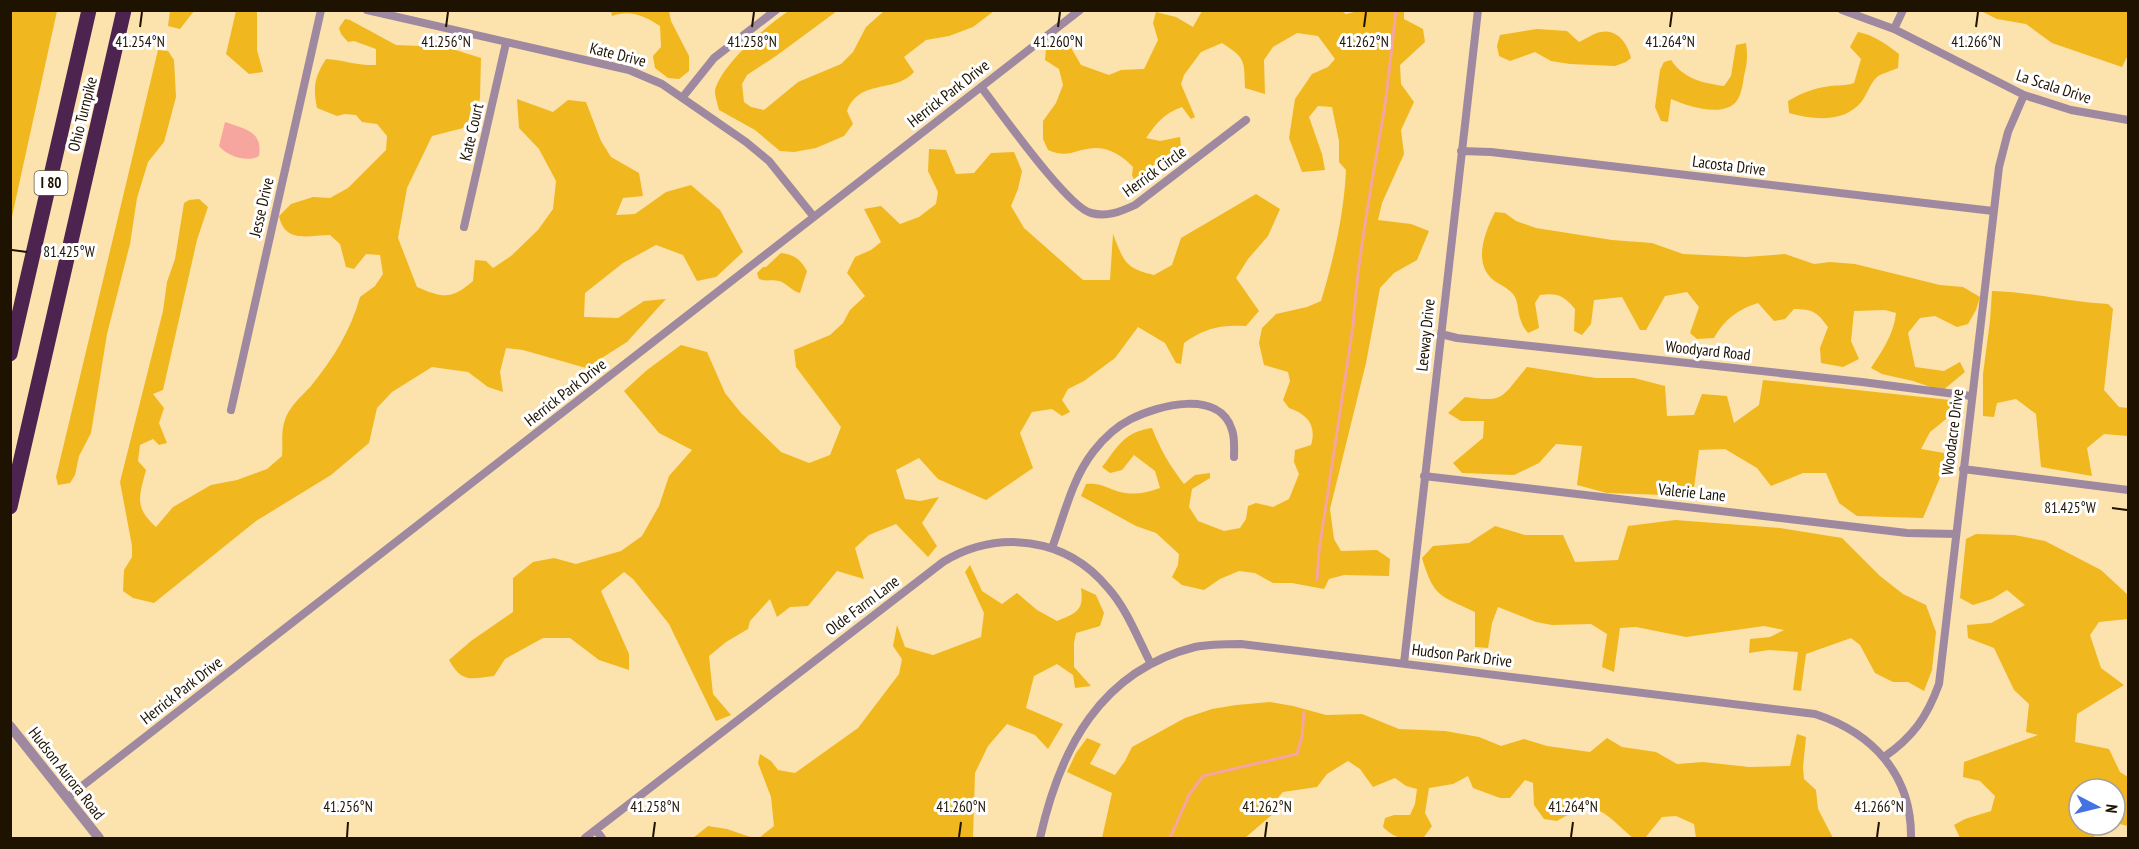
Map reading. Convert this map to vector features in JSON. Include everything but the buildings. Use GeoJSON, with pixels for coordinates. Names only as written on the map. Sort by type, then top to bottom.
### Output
{"type":"FeatureCollection","features":[{"type":"Feature","properties":{"kind":"highway","name":"Ohio Turnpike"},"geometry":{"type":"LineString","coordinates":[[10,354],[89,10]]}},
{"type":"Feature","properties":{"kind":"highway","name":"Ohio Turnpike"},"geometry":{"type":"LineString","coordinates":[[10,507],[124,10]]}},
{"type":"Feature","properties":{"kind":"street","name":"Jesse Drive"},"geometry":{"type":"LineString","coordinates":[[231,410],[321,10]]}},
{"type":"Feature","properties":{"kind":"street","name":"Kate Drive"},"geometry":{"type":"LineString","coordinates":[[367,10],[629,70],[662,84],[746,142],[769,161],[814,217]]}},
{"type":"Feature","properties":{"kind":"street"},"geometry":{"type":"LineString","coordinates":[[682,98],[714,58],[776,10]]}},
{"type":"Feature","properties":{"kind":"street","name":"Herrick Park Drive"},"geometry":{"type":"LineString","coordinates":[[68,797],[1080,10]]}},
{"type":"Feature","properties":{"kind":"street","name":"Leeway Drive"},"geometry":{"type":"LineString","coordinates":[[1404,663],[1478,10]]}},
{"type":"Feature","properties":{"kind":"street","name":"La Scala Drive"},"geometry":{"type":"LineString","coordinates":[[1842,10],[1894,29],[2024,95],[2071,110],[2128,120]]}},
{"type":"Feature","properties":{"kind":"street"},"geometry":{"type":"LineString","coordinates":[[1894,29],[1904,10]]}},
{"type":"Feature","properties":{"kind":"street","name":"Kate Court"},"geometry":{"type":"LineString","coordinates":[[464,227],[506,43]]}},
{"type":"Feature","properties":{"kind":"street","name":"Herrick Circle"},"geometry":{"type":"LineString","coordinates":[[981,87],[1064,194],[1083,210],[1098,214],[1116,214],[1135,205],[1246,120]]}},
{"type":"Feature","properties":{"kind":"street","name":"Woodacre Drive"},"geometry":{"type":"LineString","coordinates":[[1884,757],[1904,743],[1919,726],[1932,703],[1939,684],[1993,211],[2004,143],[2024,95]]}},
{"type":"Feature","properties":{"kind":"street","name":"Lacosta Drive"},"geometry":{"type":"LineString","coordinates":[[1461,151],[1491,152],[1993,211]]}},
{"type":"Feature","properties":{"kind":"street","name":"Woodyard Road"},"geometry":{"type":"LineString","coordinates":[[1441,334],[1457,338],[1971,396]]}},
{"type":"Feature","properties":{"kind":"street"},"geometry":{"type":"LineString","coordinates":[[1052,548],[1076,480],[1083,467],[1107,436],[1129,420],[1164,406],[1184,404],[1212,407],[1222,414],[1232,429],[1234,457]]}},
{"type":"Feature","properties":{"kind":"street"},"geometry":{"type":"LineString","coordinates":[[1963,469],[2128,490]]}},
{"type":"Feature","properties":{"kind":"street","name":"Valerie Lane"},"geometry":{"type":"LineString","coordinates":[[1424,476],[1907,533],[1956,534]]}},
{"type":"Feature","properties":{"kind":"street","name":"Olde Farm Lane"},"geometry":{"type":"LineString","coordinates":[[585,838],[943,562],[967,549],[992,543],[1021,542],[1052,548],[1075,559],[1089,568],[1110,589],[1151,664]]}},
{"type":"Feature","properties":{"kind":"street","name":"Hudson Park Drive"},"geometry":{"type":"LineString","coordinates":[[1040,838],[1054,791],[1068,756],[1087,719],[1107,696],[1151,664],[1197,647],[1241,644],[1815,714],[1853,730],[1890,764],[1906,798],[1911,838]]}},
{"type":"Feature","properties":{"kind":"street","name":"Hudson Aurora Road"},"geometry":{"type":"LineString","coordinates":[[10,726],[99,838]]}},
{"type":"Feature","properties":{"kind":"street"},"geometry":{"type":"LineString","coordinates":[[596,831],[602,838]]}},
{"type":"Feature","properties":{"kind":"shaded area"},"geometry":{"type":"Polygon","coordinates":[[[170,10],[194,11],[180,29],[168,26],[170,10]]]}},
{"type":"Feature","properties":{"kind":"shaded area"},"geometry":{"type":"Polygon","coordinates":[[[1340,10],[1346,14],[1358,11],[1404,11],[1404,19],[1423,29],[1425,42],[1400,65],[1401,84],[1414,102],[1401,130],[1404,154],[1382,203],[1378,220],[1411,224],[1429,231],[1417,260],[1394,273],[1380,288],[1366,363],[1330,509],[1334,539],[1341,551],[1377,550],[1390,559],[1389,576],[1344,575],[1329,579],[1324,589],[1292,583],[1273,583],[1255,573],[1239,571],[1220,579],[1204,590],[1182,585],[1172,577],[1178,565],[1179,554],[1156,533],[1136,526],[1081,496],[1086,484],[1097,484],[1131,494],[1160,488],[1155,471],[1134,455],[1122,470],[1110,473],[1102,467],[1122,441],[1135,433],[1152,428],[1174,471],[1184,484],[1195,475],[1210,473],[1210,478],[1192,489],[1189,507],[1198,521],[1224,531],[1240,528],[1246,519],[1248,506],[1256,503],[1273,507],[1289,499],[1299,474],[1294,462],[1295,450],[1311,445],[1313,432],[1309,421],[1301,413],[1289,408],[1283,400],[1290,381],[1288,372],[1264,365],[1259,343],[1262,328],[1276,314],[1307,307],[1321,301],[1330,269],[1341,219],[1346,170],[1339,162],[1339,141],[1332,107],[1318,106],[1309,117],[1325,170],[1302,172],[1289,138],[1295,99],[1312,74],[1328,67],[1335,59],[1318,36],[1297,33],[1273,47],[1264,60],[1265,94],[1245,88],[1244,66],[1240,57],[1230,48],[1222,43],[1201,52],[1184,75],[1181,84],[1195,117],[1191,119],[1182,107],[1176,109],[1161,119],[1146,138],[1160,141],[1180,137],[1181,146],[1176,148],[1149,183],[1136,184],[1132,175],[1133,167],[1121,156],[1111,151],[1095,148],[1061,154],[1048,150],[1043,139],[1043,121],[1056,103],[1063,85],[1059,69],[1045,60],[1046,49],[1063,34],[1081,65],[1109,75],[1121,70],[1144,69],[1158,40],[1153,23],[1156,12],[1176,17],[1193,27],[1202,11],[1340,10]]]}},
{"type":"Feature","properties":{"kind":"shaded area"},"geometry":{"type":"Polygon","coordinates":[[[10,11],[57,11],[11,221],[10,11]]]}},
{"type":"Feature","properties":{"kind":"shaded area"},"geometry":{"type":"Polygon","coordinates":[[[236,11],[257,11],[257,50],[263,72],[249,74],[226,54],[236,11]]]}},
{"type":"Feature","properties":{"kind":"shaded area"},"geometry":{"type":"Polygon","coordinates":[[[611,11],[669,11],[671,21],[689,56],[689,71],[679,79],[668,78],[655,68],[653,56],[661,47],[660,26],[649,19],[631,13],[612,16],[611,11]]]}},
{"type":"Feature","properties":{"kind":"shaded area"},"geometry":{"type":"Polygon","coordinates":[[[789,11],[837,11],[747,75],[742,84],[744,102],[751,107],[764,110],[798,82],[841,64],[853,52],[866,27],[884,11],[994,11],[973,27],[949,36],[926,40],[904,57],[914,72],[897,83],[860,94],[847,111],[853,124],[844,136],[816,148],[794,152],[780,151],[755,130],[719,110],[715,92],[718,82],[734,59],[758,35],[789,11]]]}},
{"type":"Feature","properties":{"kind":"shaded area"},"geometry":{"type":"Polygon","coordinates":[[[1981,11],[2128,11],[2128,55],[2122,67],[2052,43],[2026,24],[1997,19],[1981,11]]]}},
{"type":"Feature","properties":{"kind":"shaded area"},"geometry":{"type":"Polygon","coordinates":[[[345,19],[396,45],[446,47],[481,58],[480,97],[475,125],[432,136],[407,188],[398,238],[417,287],[440,295],[459,292],[473,281],[475,260],[486,261],[493,268],[511,256],[538,230],[553,209],[556,181],[539,149],[519,128],[517,99],[553,112],[568,100],[586,102],[601,141],[611,157],[639,173],[643,196],[623,198],[616,215],[635,214],[666,192],[691,185],[720,210],[743,252],[716,277],[697,281],[683,255],[656,245],[623,263],[585,293],[584,317],[618,318],[644,301],[666,299],[627,342],[586,368],[523,350],[506,348],[500,372],[503,392],[488,387],[468,372],[432,367],[392,392],[377,408],[369,443],[331,475],[256,521],[154,603],[133,598],[123,591],[124,570],[132,557],[132,546],[120,482],[163,311],[167,282],[175,259],[184,203],[199,199],[208,207],[197,240],[163,390],[153,394],[164,408],[159,423],[167,443],[159,445],[153,439],[140,445],[138,461],[146,470],[140,495],[141,507],[156,527],[173,507],[211,485],[237,480],[267,469],[282,456],[283,427],[288,412],[334,355],[352,321],[360,297],[375,286],[383,274],[380,255],[366,254],[354,269],[346,267],[340,244],[330,235],[298,236],[292,234],[286,231],[279,216],[291,204],[313,197],[330,198],[348,188],[386,150],[387,136],[377,124],[362,122],[356,115],[337,116],[317,108],[316,83],[326,59],[376,65],[376,49],[354,41],[348,42],[341,34],[339,28],[345,19]]]}},
{"type":"Feature","properties":{"kind":"shaded area"},"geometry":{"type":"Polygon","coordinates":[[[1537,29],[1567,31],[1579,42],[1598,33],[1612,32],[1621,38],[1631,58],[1615,66],[1551,61],[1535,52],[1510,61],[1499,56],[1497,46],[1500,35],[1537,29]]]}},
{"type":"Feature","properties":{"kind":"shaded area"},"geometry":{"type":"Polygon","coordinates":[[[1858,32],[1885,43],[1899,54],[1898,68],[1877,77],[1862,101],[1847,113],[1819,118],[1789,113],[1788,101],[1808,91],[1854,83],[1861,59],[1850,47],[1858,32]]]}},
{"type":"Feature","properties":{"kind":"shaded area"},"geometry":{"type":"Polygon","coordinates":[[[1746,43],[1746,67],[1739,97],[1735,103],[1729,107],[1712,110],[1686,105],[1671,99],[1668,122],[1661,121],[1655,107],[1660,70],[1664,62],[1671,60],[1682,72],[1694,79],[1724,86],[1731,76],[1736,45],[1746,43]]]}},
{"type":"Feature","properties":{"kind":"shaded area"},"geometry":{"type":"Polygon","coordinates":[[[158,50],[168,51],[174,60],[176,97],[164,142],[148,162],[137,198],[130,244],[107,334],[91,433],[79,456],[75,475],[70,483],[58,485],[56,477],[158,50]]]}},
{"type":"Feature","properties":{"kind":"shaded area"},"geometry":{"type":"Polygon","coordinates":[[[225,122],[246,129],[255,136],[260,148],[259,156],[243,159],[219,146],[225,122]]]}},
{"type":"Feature","properties":{"kind":"shaded area"},"geometry":{"type":"Polygon","coordinates":[[[929,149],[946,150],[956,174],[974,173],[991,153],[1014,152],[1022,171],[1011,206],[1024,228],[1083,280],[1110,280],[1113,234],[1126,262],[1136,269],[1154,275],[1172,265],[1181,238],[1256,194],[1280,209],[1268,236],[1248,259],[1236,278],[1259,311],[1246,326],[1213,329],[1184,343],[1181,364],[1176,363],[1165,343],[1138,327],[1115,358],[1084,381],[1068,389],[1062,400],[1070,412],[1062,416],[1052,409],[1032,412],[1020,433],[1033,468],[986,500],[938,479],[919,458],[896,470],[905,499],[920,501],[939,497],[922,523],[937,546],[928,557],[896,524],[869,535],[855,548],[864,579],[837,571],[808,606],[790,607],[777,617],[770,599],[750,621],[748,629],[726,642],[709,656],[713,694],[731,715],[716,721],[669,624],[633,579],[624,572],[601,591],[629,654],[629,670],[599,660],[570,638],[543,638],[505,659],[494,676],[467,678],[458,673],[449,660],[471,641],[513,612],[513,578],[533,562],[554,558],[576,564],[621,551],[642,536],[659,506],[669,476],[692,450],[659,433],[624,391],[647,370],[681,345],[707,352],[725,393],[741,413],[781,452],[809,463],[830,455],[841,427],[796,367],[794,350],[830,335],[843,323],[850,310],[865,296],[847,273],[855,257],[871,250],[881,242],[864,209],[881,206],[900,224],[919,217],[936,204],[938,192],[928,171],[929,149]]]}},
{"type":"Feature","properties":{"kind":"shaded area"},"geometry":{"type":"Polygon","coordinates":[[[1495,212],[1505,213],[1516,221],[1536,228],[1612,240],[1652,243],[1683,254],[1746,257],[1785,254],[1814,264],[1830,262],[1855,264],[1940,285],[1963,287],[1980,297],[1968,324],[1957,327],[1935,316],[1920,318],[1908,333],[1915,367],[1944,371],[1960,362],[1965,372],[1942,391],[1882,374],[1871,368],[1887,342],[1895,321],[1896,313],[1885,310],[1854,311],[1851,341],[1859,359],[1843,367],[1821,363],[1820,348],[1828,327],[1817,315],[1806,310],[1794,309],[1785,319],[1774,321],[1758,303],[1732,316],[1714,338],[1697,339],[1690,333],[1699,307],[1687,292],[1665,296],[1646,330],[1640,330],[1622,297],[1594,300],[1591,324],[1582,335],[1574,331],[1575,309],[1567,301],[1556,295],[1540,295],[1535,303],[1539,328],[1528,333],[1521,322],[1515,297],[1491,278],[1483,263],[1485,236],[1495,212]]]}},
{"type":"Feature","properties":{"kind":"shaded area"},"geometry":{"type":"Polygon","coordinates":[[[781,253],[797,258],[807,271],[800,293],[779,281],[759,279],[757,273],[781,253]]]}},
{"type":"Feature","properties":{"kind":"shaded area"},"geometry":{"type":"Polygon","coordinates":[[[1992,291],[2108,304],[2113,309],[2104,390],[2119,407],[2128,408],[2128,436],[2104,434],[2087,448],[2092,476],[2041,467],[2036,414],[2016,399],[1997,403],[1994,417],[1983,416],[1983,374],[1992,291]]]}},
{"type":"Feature","properties":{"kind":"shaded area"},"geometry":{"type":"Polygon","coordinates":[[[1527,367],[1596,378],[1634,378],[1665,386],[1667,416],[1694,415],[1702,394],[1727,396],[1734,423],[1759,405],[1763,380],[1950,400],[1951,415],[1930,432],[1921,449],[1950,454],[1923,518],[1857,516],[1839,503],[1826,473],[1803,473],[1771,486],[1757,468],[1725,449],[1699,450],[1693,496],[1607,493],[1577,485],[1582,446],[1556,444],[1539,463],[1514,475],[1462,473],[1453,463],[1483,438],[1484,421],[1461,421],[1448,413],[1465,397],[1488,399],[1502,396],[1527,367]]]}},
{"type":"Feature","properties":{"kind":"shaded area"},"geometry":{"type":"Polygon","coordinates":[[[1675,520],[1780,528],[1842,538],[1880,576],[1903,594],[1926,605],[1936,632],[1932,670],[1924,691],[1908,682],[1893,682],[1875,673],[1860,645],[1851,638],[1806,654],[1801,691],[1793,690],[1798,652],[1769,650],[1749,653],[1750,639],[1770,637],[1784,630],[1764,626],[1686,637],[1636,627],[1620,628],[1614,672],[1602,667],[1607,634],[1591,624],[1552,625],[1536,622],[1498,607],[1492,623],[1488,648],[1475,647],[1475,612],[1440,594],[1430,581],[1422,558],[1433,546],[1469,543],[1495,526],[1525,535],[1563,535],[1575,562],[1618,560],[1628,526],[1675,520]]]}},
{"type":"Feature","properties":{"kind":"shaded area"},"geometry":{"type":"Polygon","coordinates":[[[1976,534],[2014,535],[2045,541],[2101,570],[2128,595],[2128,619],[2099,622],[2090,635],[2101,668],[2124,685],[2077,714],[2075,742],[2109,749],[2120,772],[2128,777],[2128,826],[2127,777],[2067,777],[2067,837],[2094,838],[1960,838],[1954,825],[1991,811],[1995,796],[1980,781],[1963,777],[1964,762],[2038,735],[2026,732],[2029,704],[2014,690],[1994,648],[1968,638],[1967,625],[1991,623],[2025,605],[2007,590],[1992,599],[1973,605],[1960,598],[1966,539],[1976,534]]]}},
{"type":"Feature","properties":{"kind":"shaded area"},"geometry":{"type":"Polygon","coordinates":[[[970,565],[982,591],[1002,604],[1017,593],[1037,610],[1057,621],[1078,610],[1082,596],[1081,588],[1096,595],[1104,613],[1100,626],[1076,633],[1074,643],[1074,667],[1091,686],[1075,688],[1073,675],[1057,664],[1034,676],[1026,708],[1063,724],[1048,749],[1035,735],[1007,724],[988,746],[975,773],[973,838],[759,838],[774,826],[771,797],[758,763],[760,754],[771,761],[778,770],[795,773],[858,728],[899,674],[902,659],[893,646],[897,625],[905,647],[933,655],[981,637],[984,613],[965,572],[970,565]]]}},
{"type":"Feature","properties":{"kind":"shaded area"},"geometry":{"type":"Polygon","coordinates":[[[1270,702],[1326,715],[1362,714],[1399,729],[1445,731],[1479,737],[1501,746],[1524,739],[1547,746],[1590,752],[1607,738],[1622,747],[1656,752],[1677,764],[1703,762],[1749,767],[1790,766],[1797,734],[1806,737],[1804,779],[1816,790],[1818,809],[1833,838],[1696,838],[1694,824],[1676,816],[1662,817],[1645,838],[1633,838],[1607,815],[1591,809],[1582,810],[1557,821],[1544,819],[1534,805],[1533,783],[1525,780],[1510,798],[1500,798],[1473,788],[1468,776],[1453,784],[1429,788],[1425,813],[1432,826],[1424,837],[1402,838],[1393,835],[1383,827],[1385,818],[1394,815],[1410,815],[1415,804],[1417,789],[1406,786],[1395,778],[1373,787],[1360,769],[1348,761],[1327,774],[1317,787],[1283,792],[1276,800],[1274,813],[1245,838],[1102,838],[1112,793],[1067,772],[1076,753],[1087,738],[1101,744],[1090,764],[1115,775],[1132,747],[1185,718],[1212,709],[1270,702]]]}},
{"type":"Feature","properties":{"kind":"shaded area"},"geometry":{"type":"Polygon","coordinates":[[[708,826],[727,829],[753,838],[693,838],[708,826]]]}},
{"type":"Feature","properties":{"kind":"waterway"},"geometry":{"type":"LineString","coordinates":[[1317,580],[1319,551],[1353,326],[1362,245],[1386,99],[1396,10]]}},
{"type":"Feature","properties":{"kind":"waterway"},"geometry":{"type":"LineString","coordinates":[[1170,838],[1189,795],[1203,776],[1297,754],[1302,736],[1304,712]]}}]}
